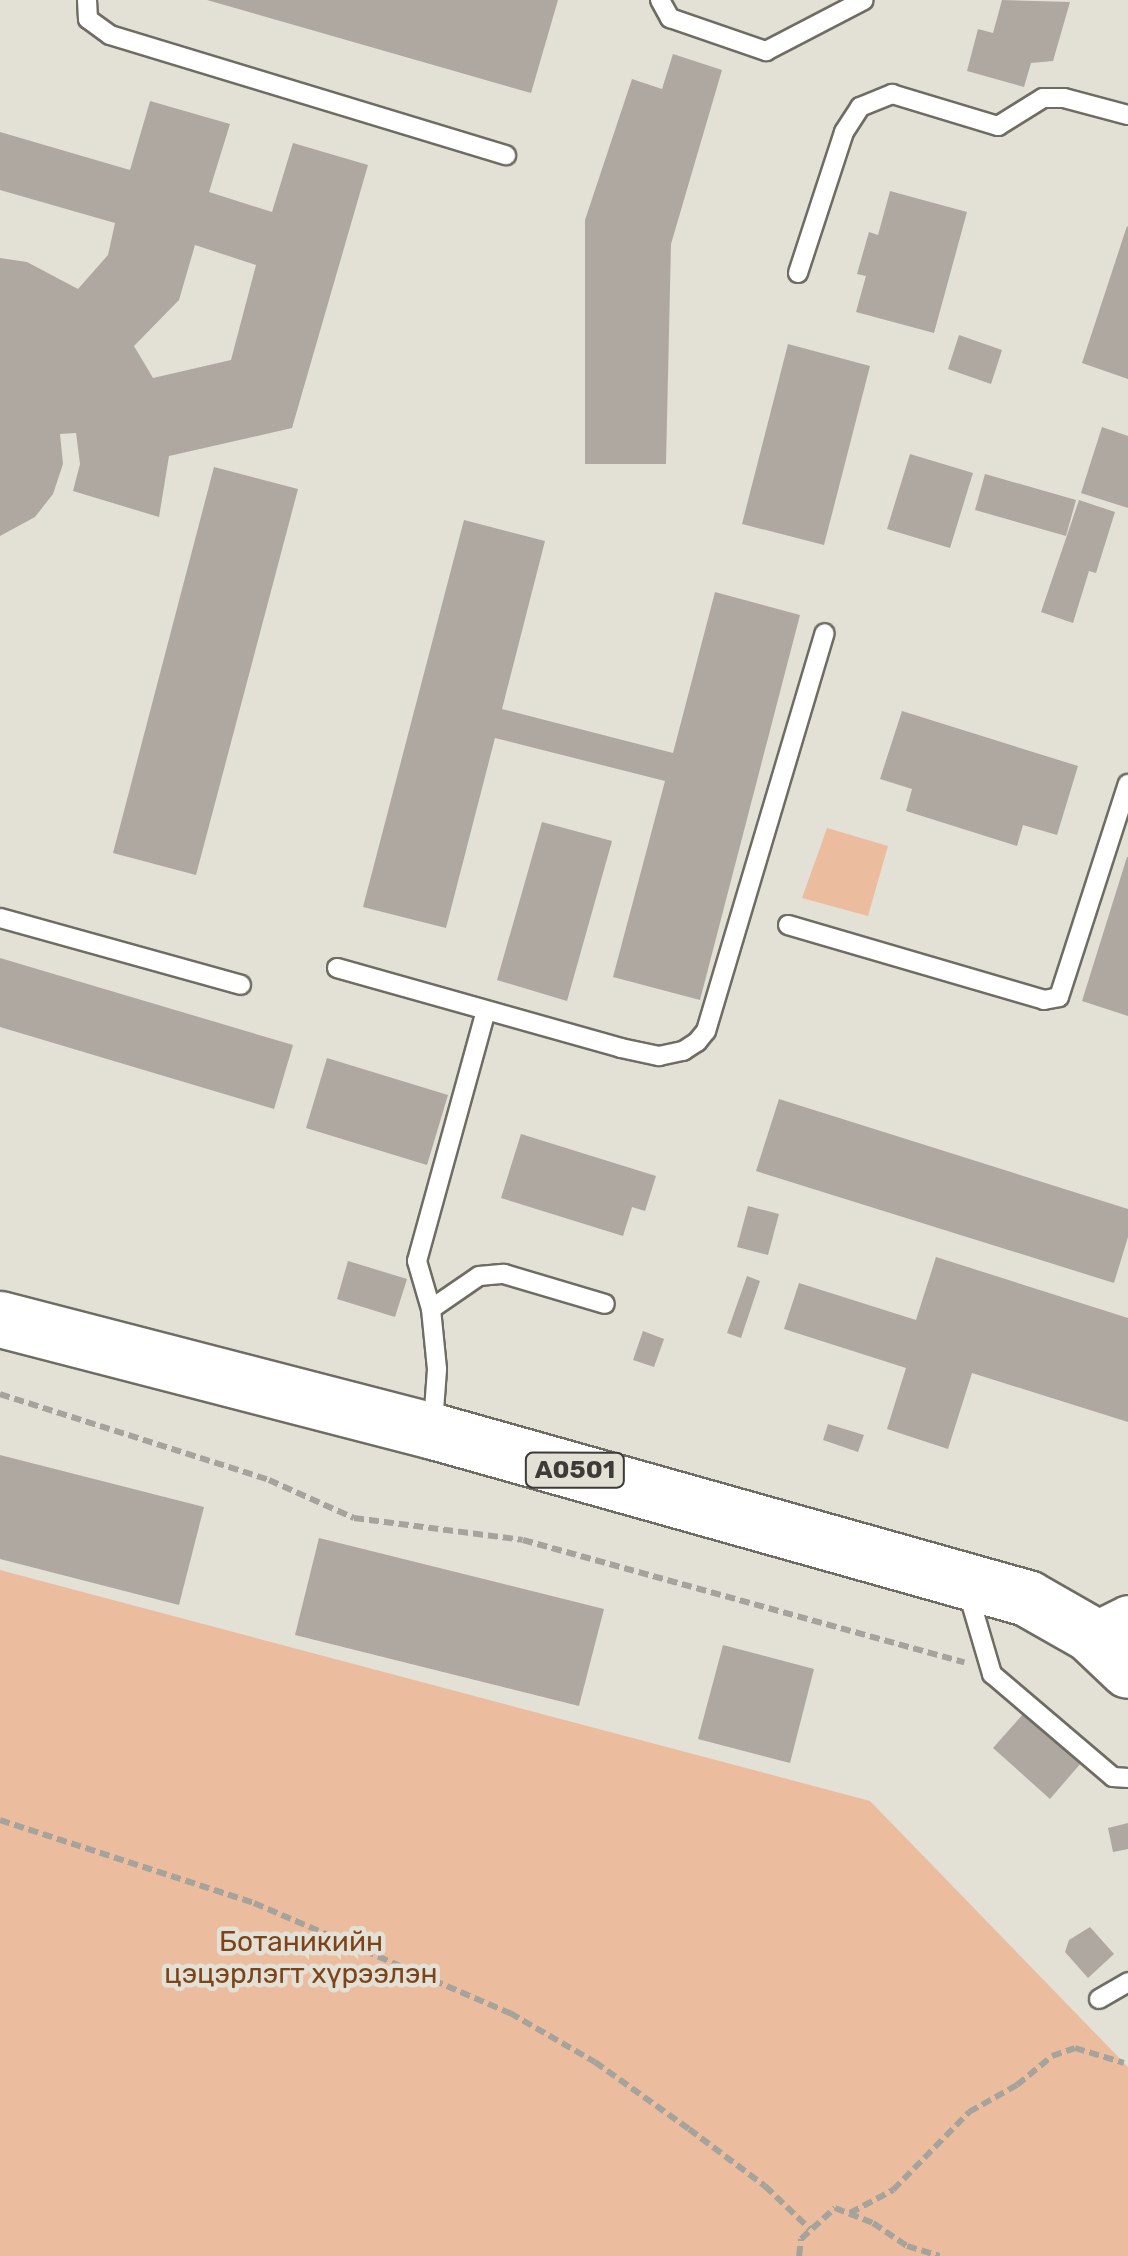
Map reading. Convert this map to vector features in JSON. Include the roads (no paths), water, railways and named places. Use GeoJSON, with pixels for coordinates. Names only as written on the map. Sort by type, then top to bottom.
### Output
{"type":"FeatureCollection","features":[{"type":"Feature","properties":{"kind":"highway","name":"A0501"},"geometry":{"type":"LineString","coordinates":[[0,1319],[433,1431],[1027,1598],[1115,1640]]}},
{"type":"Feature","properties":{"kind":"lane"},"geometry":{"type":"LineString","coordinates":[[87,0],[88,20],[110,35],[506,156]]}},
{"type":"Feature","properties":{"kind":"lane"},"geometry":{"type":"LineString","coordinates":[[660,0],[670,18],[766,51],[864,0]]}},
{"type":"Feature","properties":{"kind":"lane"},"geometry":{"type":"LineString","coordinates":[[798,273],[844,132],[860,107],[892,94],[998,126],[1043,98],[1064,98],[1128,115]]}},
{"type":"Feature","properties":{"kind":"lane"},"geometry":{"type":"LineString","coordinates":[[336,968],[659,1056],[697,1042],[706,1030],[825,633]]}},
{"type":"Feature","properties":{"kind":"lane"},"geometry":{"type":"LineString","coordinates":[[788,924],[1044,1000],[1059,997],[1128,784]]}},
{"type":"Feature","properties":{"kind":"lane"},"geometry":{"type":"LineString","coordinates":[[0,918],[241,985]]}},
{"type":"Feature","properties":{"kind":"lane"},"geometry":{"type":"LineString","coordinates":[[433,1431],[436,1369],[431,1310],[417,1261],[486,1011]]}},
{"type":"Feature","properties":{"kind":"lane"},"geometry":{"type":"LineString","coordinates":[[431,1310],[480,1276],[504,1274],[605,1304]]}},
{"type":"Feature","properties":{"kind":"lane"},"geometry":{"type":"LineString","coordinates":[[964,1580],[992,1674],[1112,1776],[1128,1778]]}},
{"type":"Feature","properties":{"kind":"lane"},"geometry":{"type":"LineString","coordinates":[[1100,1999],[1128,1982]]}},
{"type":"Feature","properties":{"kind":"park label","name":"Ботаникийн цэцэрлэгт хүрээлэн"},"geometry":{"type":"Point","coordinates":[301,1958]}}]}
